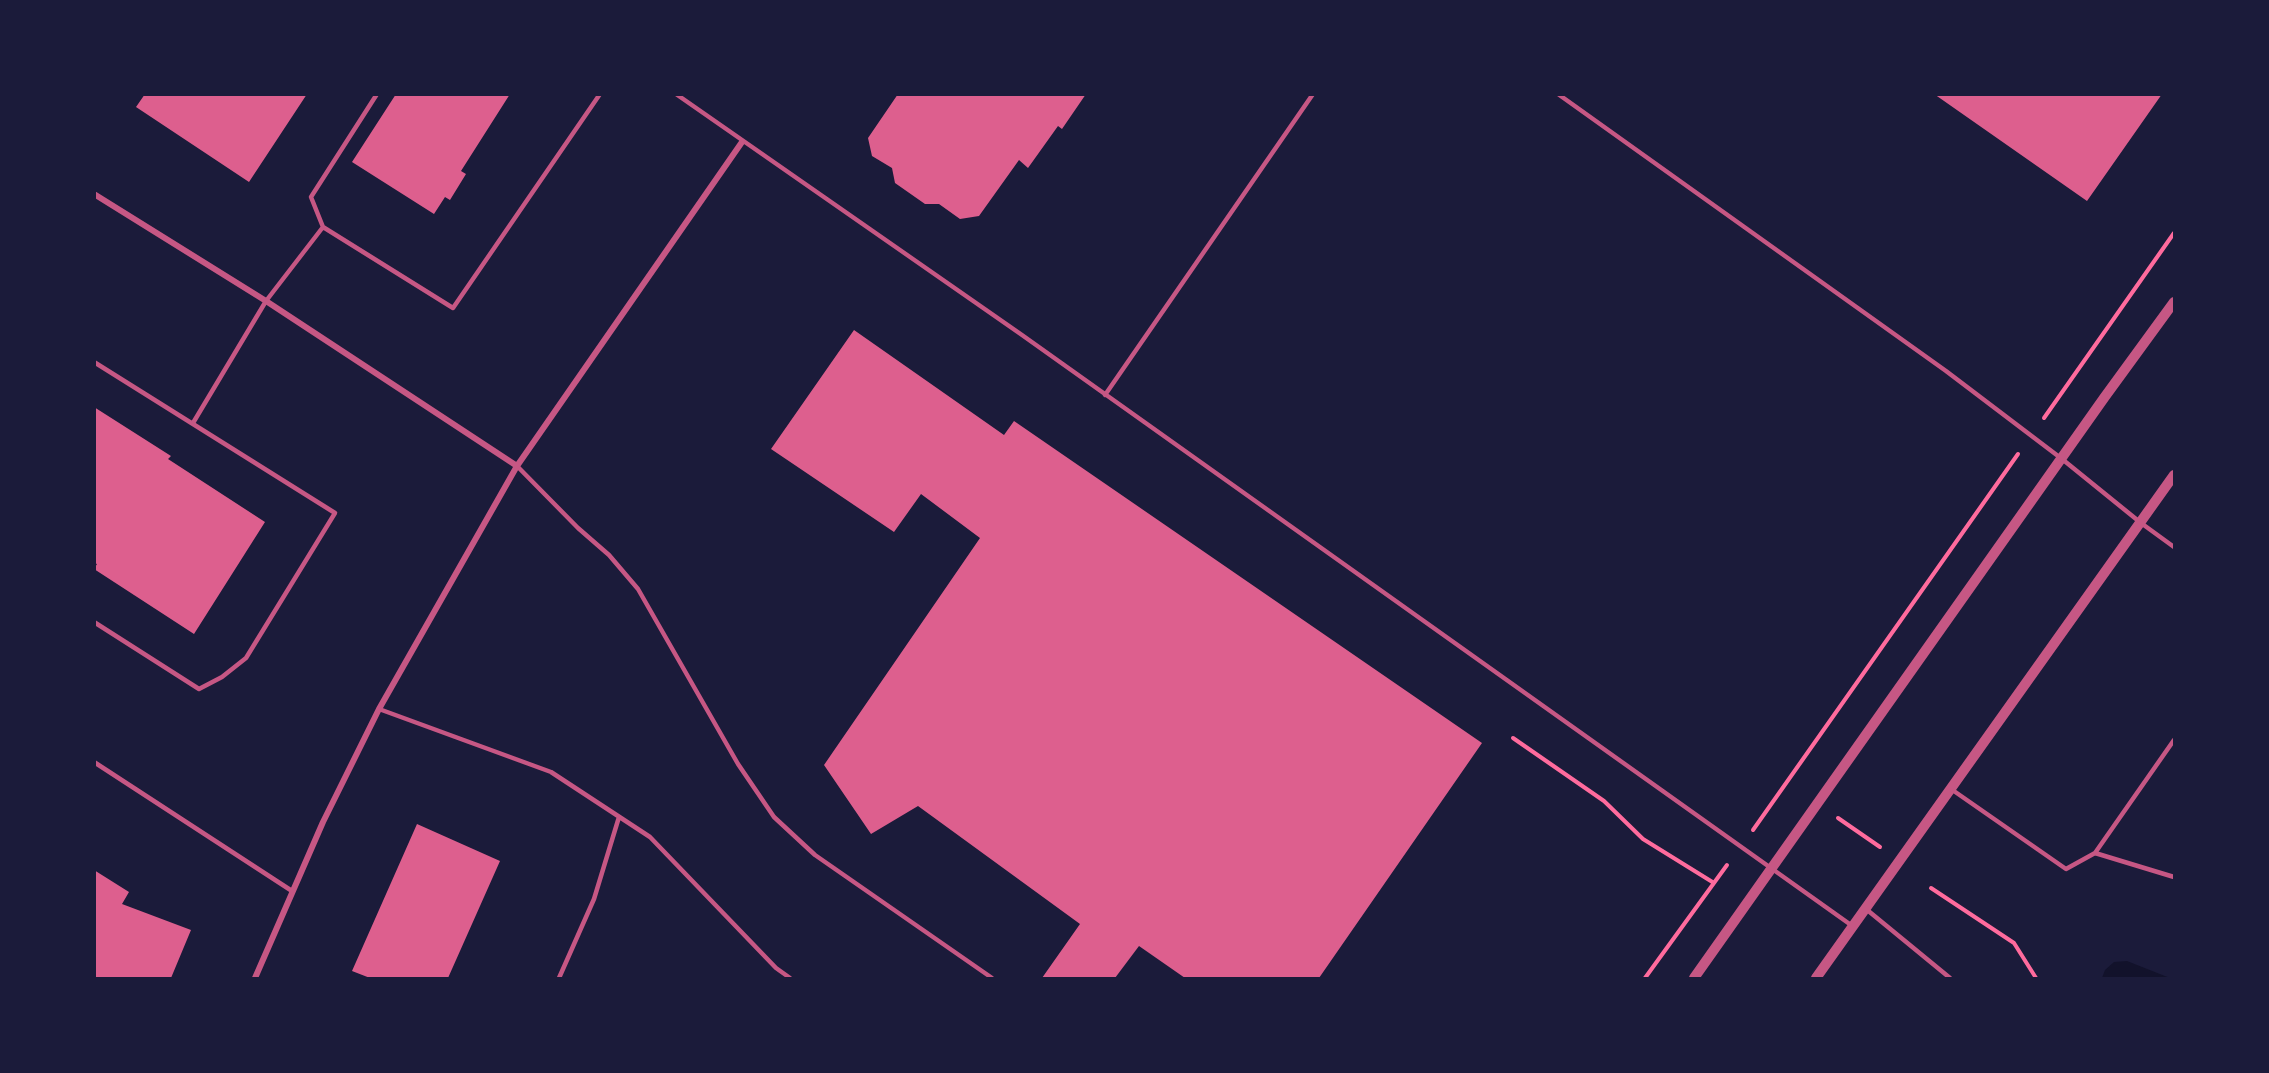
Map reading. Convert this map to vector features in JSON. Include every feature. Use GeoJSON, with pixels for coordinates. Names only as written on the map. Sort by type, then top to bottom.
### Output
{"type":"FeatureCollection","features":[{"type":"Feature","properties":{"kind":"street"},"geometry":{"type":"LineString","coordinates":[[255,978],[323,822],[379,709],[517,466],[742,142]]}},
{"type":"Feature","properties":{"kind":"street"},"geometry":{"type":"LineString","coordinates":[[94,194],[266,301],[517,466]]}},
{"type":"Feature","properties":{"kind":"street"},"geometry":{"type":"LineString","coordinates":[[1694,978],[2175,302]]}},
{"type":"Feature","properties":{"kind":"street"},"geometry":{"type":"LineString","coordinates":[[1816,978],[2175,475]]}},
{"type":"Feature","properties":{"kind":"lane"},"geometry":{"type":"LineString","coordinates":[[376,94],[311,197],[323,227],[453,308],[600,94]]}},
{"type":"Feature","properties":{"kind":"lane"},"geometry":{"type":"LineString","coordinates":[[675,94],[1105,395],[1853,927]]}},
{"type":"Feature","properties":{"kind":"lane"},"geometry":{"type":"LineString","coordinates":[[1105,395],[1313,94]]}},
{"type":"Feature","properties":{"kind":"lane"},"geometry":{"type":"LineString","coordinates":[[1558,94],[1946,371],[2175,547]]}},
{"type":"Feature","properties":{"kind":"lane"},"geometry":{"type":"LineString","coordinates":[[193,423],[266,301],[323,227]]}},
{"type":"Feature","properties":{"kind":"lane"},"geometry":{"type":"LineString","coordinates":[[94,362],[335,513],[246,658],[222,677],[199,689],[94,622]]}},
{"type":"Feature","properties":{"kind":"lane"},"geometry":{"type":"LineString","coordinates":[[517,466],[578,528],[609,555],[638,589],[738,764],[774,817],[815,855],[992,978]]}},
{"type":"Feature","properties":{"kind":"lane"},"geometry":{"type":"LineString","coordinates":[[379,709],[551,772],[650,837],[776,968],[790,978]]}},
{"type":"Feature","properties":{"kind":"lane"},"geometry":{"type":"LineString","coordinates":[[1951,789],[2066,869],[2095,853],[2175,740]]}},
{"type":"Feature","properties":{"kind":"lane"},"geometry":{"type":"LineString","coordinates":[[94,762],[292,891]]}},
{"type":"Feature","properties":{"kind":"lane"},"geometry":{"type":"LineString","coordinates":[[559,978],[594,899],[619,817]]}},
{"type":"Feature","properties":{"kind":"lane"},"geometry":{"type":"LineString","coordinates":[[2095,853],[2175,877]]}},
{"type":"Feature","properties":{"kind":"lane"},"geometry":{"type":"LineString","coordinates":[[1866,909],[1950,978]]}},
{"type":"Feature","properties":{"kind":"path"},"geometry":{"type":"LineString","coordinates":[[1645,978],[2175,233]]}},
{"type":"Feature","properties":{"kind":"path"},"geometry":{"type":"LineString","coordinates":[[1513,738],[1604,801],[1643,838],[1713,882]]}},
{"type":"Feature","properties":{"kind":"path"},"geometry":{"type":"LineString","coordinates":[[1838,818],[1880,848]]}},
{"type":"Feature","properties":{"kind":"path"},"geometry":{"type":"LineString","coordinates":[[1931,888],[2014,943],[2036,978]]}},
{"type":"Feature","properties":{"kind":"shaded area"},"geometry":{"type":"Polygon","coordinates":[[[2127,961],[2170,978],[2102,978],[2105,970],[2114,962],[2127,961]]]}},
{"type":"Feature","properties":{"kind":"building"},"geometry":{"type":"Polygon","coordinates":[[[145,94],[307,94],[249,182],[136,107],[145,94]]]}},
{"type":"Feature","properties":{"kind":"building"},"geometry":{"type":"Polygon","coordinates":[[[396,94],[510,94],[461,171],[466,174],[450,200],[445,197],[434,214],[352,162],[396,94]]]}},
{"type":"Feature","properties":{"kind":"building"},"geometry":{"type":"Polygon","coordinates":[[[898,94],[1086,94],[1062,129],[1058,126],[1028,168],[1019,160],[979,216],[960,219],[939,204],[925,204],[895,183],[892,168],[872,156],[868,138],[898,94]]]}},
{"type":"Feature","properties":{"kind":"building"},"geometry":{"type":"Polygon","coordinates":[[[1934,94],[2162,94],[2087,201],[1934,94]]]}},
{"type":"Feature","properties":{"kind":"building"},"geometry":{"type":"Polygon","coordinates":[[[854,330],[1004,435],[1014,421],[1482,743],[1319,978],[1185,978],[1139,946],[1115,978],[1042,978],[1080,924],[918,806],[871,834],[824,765],[980,538],[921,494],[894,532],[771,449],[854,330]]]}},
{"type":"Feature","properties":{"kind":"building"},"geometry":{"type":"Polygon","coordinates":[[[94,407],[171,456],[168,459],[265,522],[194,634],[94,569],[97,564],[94,563],[94,407]]]}},
{"type":"Feature","properties":{"kind":"building"},"geometry":{"type":"Polygon","coordinates":[[[417,824],[500,861],[448,978],[370,978],[352,971],[417,824]]]}},
{"type":"Feature","properties":{"kind":"building"},"geometry":{"type":"Polygon","coordinates":[[[94,870],[129,892],[122,904],[191,930],[171,978],[94,978],[94,870]]]}}]}
